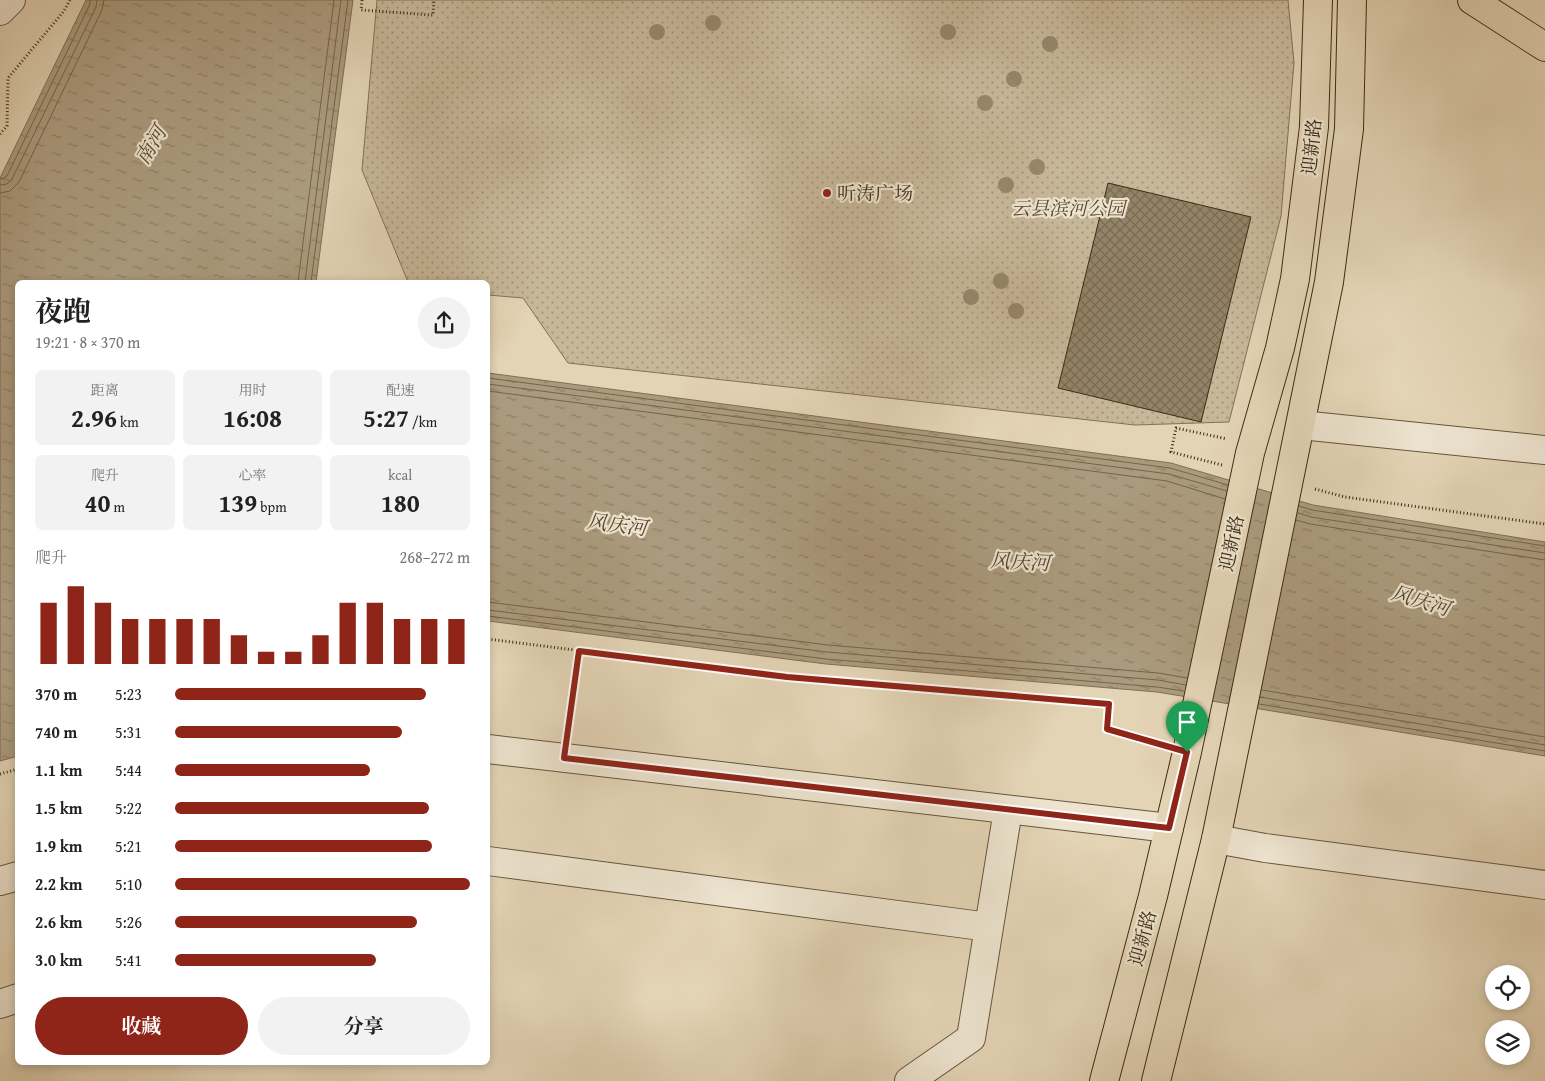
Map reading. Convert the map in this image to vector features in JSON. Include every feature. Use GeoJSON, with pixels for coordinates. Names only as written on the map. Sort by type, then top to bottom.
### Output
{"type":"FeatureCollection","features":[{"type":"Feature","properties":{"kind":"main road","name":"迎新路"},"geometry":{"type":"LineString","coordinates":[[1104,1081],[1187,754],[1245,455],[1280,348],[1295,278],[1314,127],[1318,0]]}},
{"type":"Feature","properties":{"kind":"main road","name":"迎新路"},"geometry":{"type":"LineString","coordinates":[[1156,1081],[1216,839],[1301,426],[1328,282],[1349,130],[1352,0]]}},
{"type":"Feature","properties":{"kind":"main road"},"geometry":{"type":"LineString","coordinates":[[1472,0],[1545,47]]}},
{"type":"Feature","properties":{"kind":"street"},"geometry":{"type":"LineString","coordinates":[[0,11],[11,0]]}},
{"type":"Feature","properties":{"kind":"street"},"geometry":{"type":"LineString","coordinates":[[1301,426],[1545,450]]}},
{"type":"Feature","properties":{"kind":"street"},"geometry":{"type":"LineString","coordinates":[[490,749],[1169,828]]}},
{"type":"Feature","properties":{"kind":"street"},"geometry":{"type":"LineString","coordinates":[[909,1081],[971,1038],[1008,810]]}},
{"type":"Feature","properties":{"kind":"street"},"geometry":{"type":"LineString","coordinates":[[1216,839],[1265,848],[1545,885]]}},
{"type":"Feature","properties":{"kind":"street"},"geometry":{"type":"LineString","coordinates":[[490,860],[989,927]]}},
{"type":"Feature","properties":{"kind":"street"},"geometry":{"type":"LineString","coordinates":[[0,881],[15,877]]}},
{"type":"Feature","properties":{"kind":"street"},"geometry":{"type":"LineString","coordinates":[[0,1004],[15,999]]}},
{"type":"Feature","properties":{"kind":"path"},"geometry":{"type":"LineString","coordinates":[[0,134],[7,126],[8,78],[64,11],[70,0]]}},
{"type":"Feature","properties":{"kind":"path"},"geometry":{"type":"LineString","coordinates":[[362,0],[361,10],[433,15],[434,0]]}},
{"type":"Feature","properties":{"kind":"path"},"geometry":{"type":"LineString","coordinates":[[1176,428],[1245,455],[1171,452],[1176,428]]}},
{"type":"Feature","properties":{"kind":"path"},"geometry":{"type":"LineString","coordinates":[[1307,487],[1345,497],[1545,524]]}},
{"type":"Feature","properties":{"kind":"path"},"geometry":{"type":"LineString","coordinates":[[490,639],[787,677],[1109,704],[1107,729],[1187,754]]}},
{"type":"Feature","properties":{"kind":"path"},"geometry":{"type":"LineString","coordinates":[[564,758],[579,651]]}},
{"type":"Feature","properties":{"kind":"path"},"geometry":{"type":"LineString","coordinates":[[0,774],[15,769]]}},
{"type":"Feature","properties":{"kind":"green space","name":"云县滨河公园"},"geometry":{"type":"Polygon","coordinates":[[[377,0],[1288,0],[1294,63],[1281,216],[1229,422],[1135,425],[568,363],[523,298],[490,295],[490,280],[407,280],[362,170],[377,0]]]}},
{"type":"Feature","properties":{"kind":"water","name":"南河"},"geometry":{"type":"Polygon","coordinates":[[[86,0],[353,0],[316,280],[15,280],[15,757],[0,761],[0,178],[86,0]]]}},
{"type":"Feature","properties":{"kind":"water","name":"风庆河"},"geometry":{"type":"Polygon","coordinates":[[[490,373],[1171,463],[1313,505],[1545,542],[1545,756],[1157,692],[826,664],[490,621],[490,373]]]}},
{"type":"Feature","properties":{"kind":"building"},"geometry":{"type":"Polygon","coordinates":[[[1108,183],[1251,217],[1201,422],[1058,388],[1108,183]]]}},
{"type":"Feature","properties":{"kind":"place","name":"听涛广场"},"geometry":{"type":"Point","coordinates":[827,193]}},
{"type":"Feature","properties":{"kind":"route"},"geometry":{"type":"LineString","coordinates":[[579,651],[787,677],[1109,704],[1107,729],[1187,752],[1169,828],[564,758],[579,651]]}}]}
